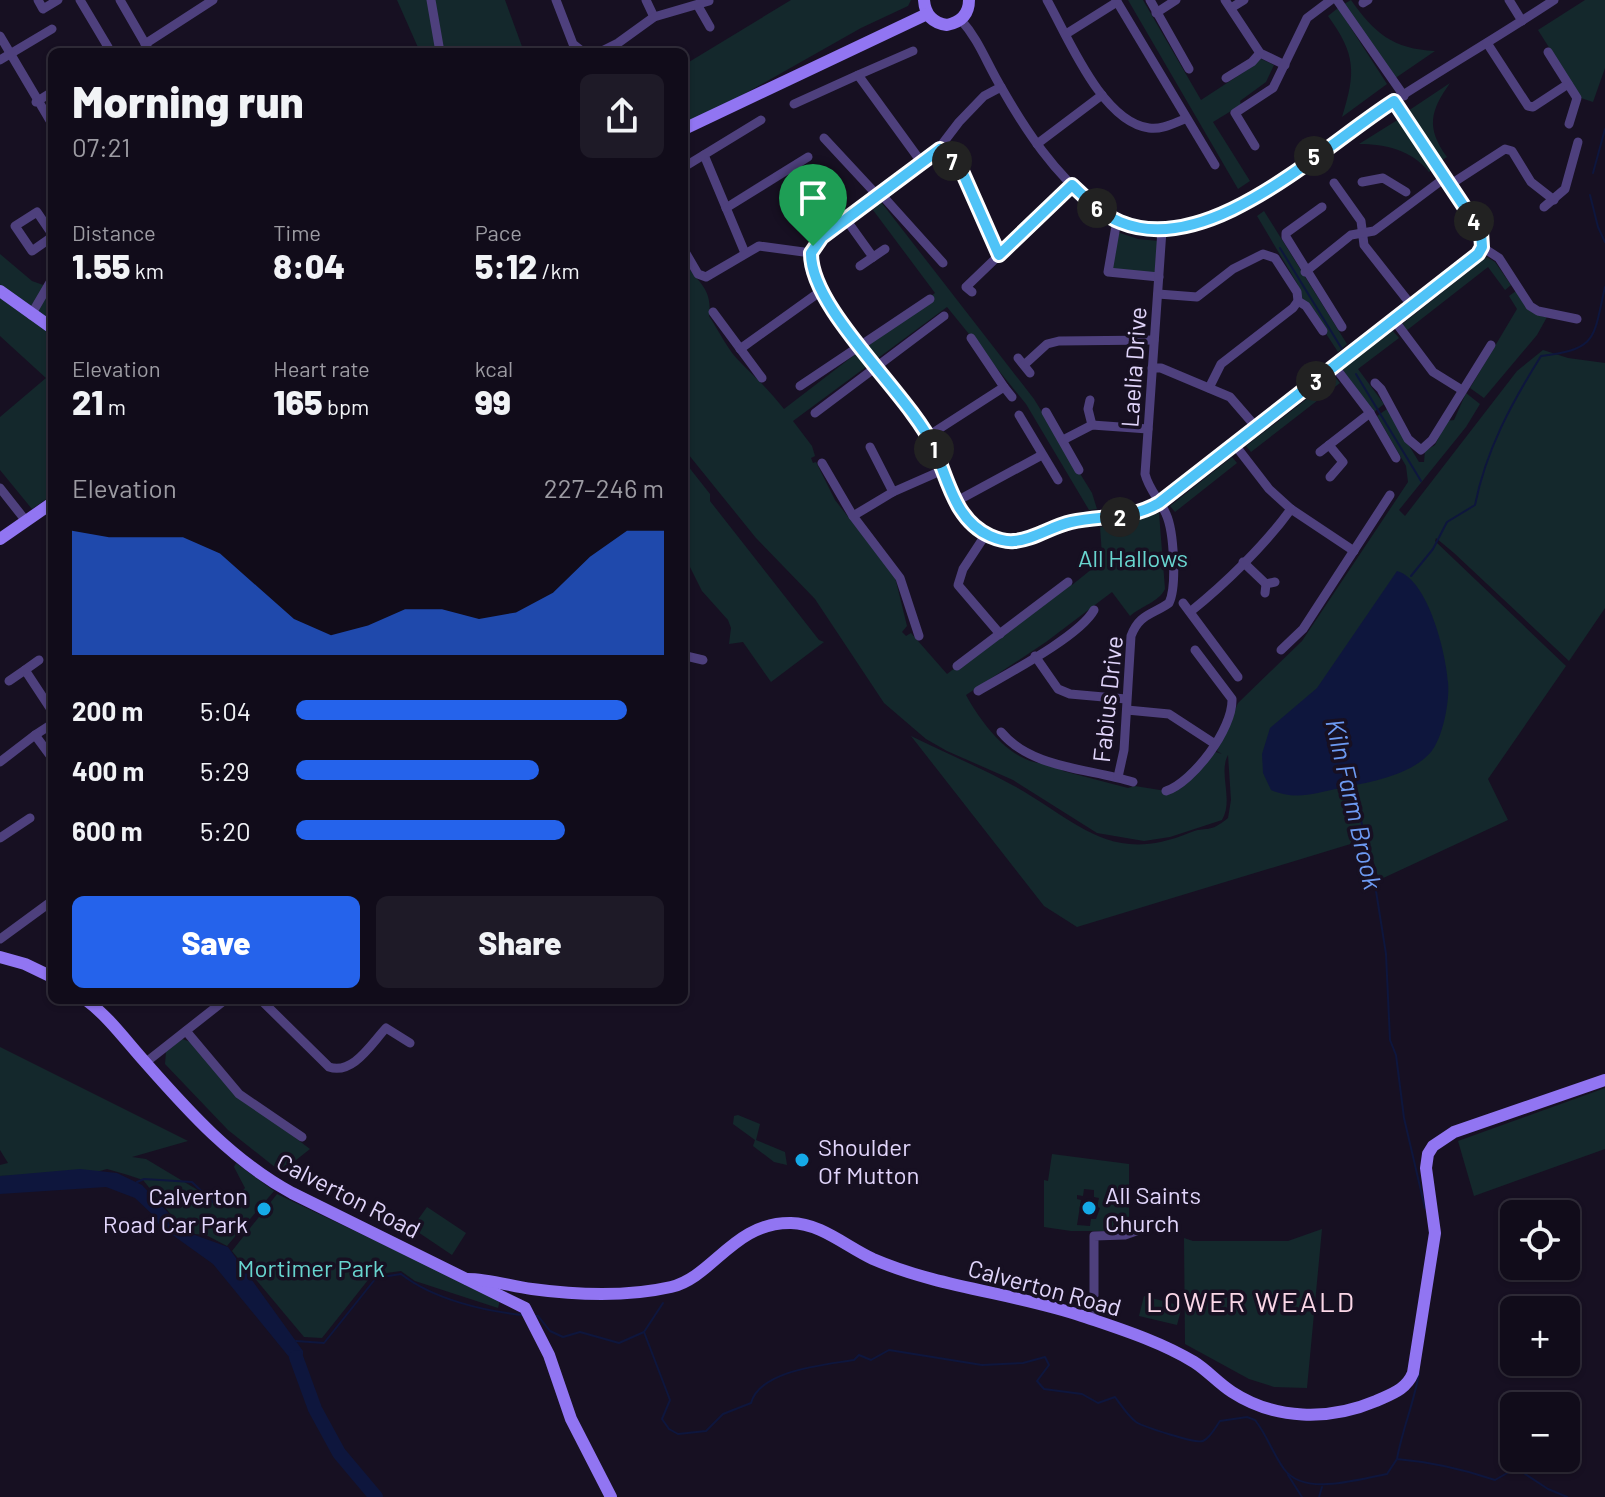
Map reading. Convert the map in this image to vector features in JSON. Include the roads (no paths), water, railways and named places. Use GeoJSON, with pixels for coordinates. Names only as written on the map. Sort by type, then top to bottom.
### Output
{"type":"FeatureCollection","features":[{"type":"Feature","properties":{"kind":"street"},"geometry":{"type":"LineString","coordinates":[[38,0],[43,9],[58,0]]}},
{"type":"Feature","properties":{"kind":"street"},"geometry":{"type":"LineString","coordinates":[[80,0],[108,47]]}},
{"type":"Feature","properties":{"kind":"street"},"geometry":{"type":"LineString","coordinates":[[120,0],[148,48],[213,0]]}},
{"type":"Feature","properties":{"kind":"street"},"geometry":{"type":"LineString","coordinates":[[431,0],[439,48]]}},
{"type":"Feature","properties":{"kind":"street"},"geometry":{"type":"LineString","coordinates":[[556,0],[573,44],[578,48]]}},
{"type":"Feature","properties":{"kind":"street"},"geometry":{"type":"LineString","coordinates":[[646,0],[654,17]]}},
{"type":"Feature","properties":{"kind":"street"},"geometry":{"type":"LineString","coordinates":[[924,0],[927,14],[939,24],[947,25],[961,20],[969,0]]}},
{"type":"Feature","properties":{"kind":"street"},"geometry":{"type":"LineString","coordinates":[[1047,0],[1102,95],[1124,118],[1152,129],[1185,119]]}},
{"type":"Feature","properties":{"kind":"street"},"geometry":{"type":"LineString","coordinates":[[1150,0],[1189,69]]}},
{"type":"Feature","properties":{"kind":"street"},"geometry":{"type":"LineString","coordinates":[[1156,13],[1176,0]]}},
{"type":"Feature","properties":{"kind":"street"},"geometry":{"type":"LineString","coordinates":[[1244,0],[1228,4],[1260,53],[1285,65]]}},
{"type":"Feature","properties":{"kind":"street"},"geometry":{"type":"LineString","coordinates":[[1001,87],[976,105],[940,149],[845,218],[822,237],[811,253],[821,291],[873,368],[928,436],[955,502],[964,515],[986,534],[1008,542],[1070,522],[1126,517],[1159,503],[1478,254],[1482,247],[1481,232],[1399,98],[1334,0],[1307,18],[1273,88],[1235,113],[1255,146]]}},
{"type":"Feature","properties":{"kind":"street"},"geometry":{"type":"LineString","coordinates":[[1509,0],[1522,21]]}},
{"type":"Feature","properties":{"kind":"street"},"geometry":{"type":"LineString","coordinates":[[961,20],[980,44],[1001,87],[1037,144],[1072,185],[1117,220],[1141,228],[1162,230],[1206,222],[1237,208],[1399,98],[1554,0]]}},
{"type":"Feature","properties":{"kind":"street"},"geometry":{"type":"LineString","coordinates":[[606,48],[654,17],[709,1]]}},
{"type":"Feature","properties":{"kind":"street"},"geometry":{"type":"LineString","coordinates":[[1066,34],[1117,1],[1215,165]]}},
{"type":"Feature","properties":{"kind":"street"},"geometry":{"type":"LineString","coordinates":[[698,6],[710,27]]}},
{"type":"Feature","properties":{"kind":"street"},"geometry":{"type":"LineString","coordinates":[[688,127],[927,14]]}},
{"type":"Feature","properties":{"kind":"street"},"geometry":{"type":"LineString","coordinates":[[0,60],[52,29]]}},
{"type":"Feature","properties":{"kind":"street"},"geometry":{"type":"LineString","coordinates":[[0,36],[48,118]]}},
{"type":"Feature","properties":{"kind":"street"},"geometry":{"type":"LineString","coordinates":[[1487,43],[1528,106],[1533,107],[1568,84]]}},
{"type":"Feature","properties":{"kind":"street"},"geometry":{"type":"LineString","coordinates":[[794,104],[913,51]]}},
{"type":"Feature","properties":{"kind":"street"},"geometry":{"type":"LineString","coordinates":[[1548,52],[1577,98],[1569,124]]}},
{"type":"Feature","properties":{"kind":"street"},"geometry":{"type":"LineString","coordinates":[[1226,78],[1260,53]]}},
{"type":"Feature","properties":{"kind":"street"},"geometry":{"type":"LineString","coordinates":[[858,75],[922,163]]}},
{"type":"Feature","properties":{"kind":"street"},"geometry":{"type":"LineString","coordinates":[[36,102],[48,94]]}},
{"type":"Feature","properties":{"kind":"street"},"geometry":{"type":"LineString","coordinates":[[1037,144],[1102,95]]}},
{"type":"Feature","properties":{"kind":"street"},"geometry":{"type":"LineString","coordinates":[[688,165],[761,120]]}},
{"type":"Feature","properties":{"kind":"street"},"geometry":{"type":"LineString","coordinates":[[824,138],[943,263]]}},
{"type":"Feature","properties":{"kind":"street"},"geometry":{"type":"LineString","coordinates":[[1544,207],[1565,189],[1578,142]]}},
{"type":"Feature","properties":{"kind":"street"},"geometry":{"type":"LineString","coordinates":[[940,149],[961,169],[999,255]]}},
{"type":"Feature","properties":{"kind":"street"},"geometry":{"type":"LineString","coordinates":[[1305,272],[1351,235],[1374,231],[1409,197],[1449,180],[1505,149],[1512,151],[1531,182],[1554,200]]}},
{"type":"Feature","properties":{"kind":"street"},"geometry":{"type":"LineString","coordinates":[[704,155],[745,253]]}},
{"type":"Feature","properties":{"kind":"street"},"geometry":{"type":"LineString","coordinates":[[726,208],[808,157]]}},
{"type":"Feature","properties":{"kind":"street"},"geometry":{"type":"LineString","coordinates":[[1362,182],[1383,178],[1395,182],[1409,197]]}},
{"type":"Feature","properties":{"kind":"street"},"geometry":{"type":"LineString","coordinates":[[1334,183],[1361,221],[1364,245],[1412,306]]}},
{"type":"Feature","properties":{"kind":"street"},"geometry":{"type":"LineString","coordinates":[[972,292],[966,287],[1072,185]]}},
{"type":"Feature","properties":{"kind":"street"},"geometry":{"type":"LineString","coordinates":[[1322,207],[1286,233],[1305,272],[1342,327]]}},
{"type":"Feature","properties":{"kind":"street"},"geometry":{"type":"LineString","coordinates":[[845,218],[873,257]]}},
{"type":"Feature","properties":{"kind":"street"},"geometry":{"type":"LineString","coordinates":[[1117,220],[1108,272],[1159,277]]}},
{"type":"Feature","properties":{"kind":"street","name":"Laelia Drive"},"geometry":{"type":"LineString","coordinates":[[1159,503],[1145,474],[1162,230]]}},
{"type":"Feature","properties":{"kind":"street"},"geometry":{"type":"LineString","coordinates":[[688,257],[698,274],[706,277],[759,246],[811,253]]}},
{"type":"Feature","properties":{"kind":"street"},"geometry":{"type":"LineString","coordinates":[[1482,247],[1499,258],[1530,306],[1538,311],[1577,319]]}},
{"type":"Feature","properties":{"kind":"street"},"geometry":{"type":"LineString","coordinates":[[860,266],[885,249]]}},
{"type":"Feature","properties":{"kind":"street"},"geometry":{"type":"LineString","coordinates":[[1158,294],[1197,297],[1233,269],[1263,254],[1275,258],[1297,292],[1298,301]]}},
{"type":"Feature","properties":{"kind":"street"},"geometry":{"type":"LineString","coordinates":[[31,315],[48,286]]}},
{"type":"Feature","properties":{"kind":"street"},"geometry":{"type":"LineString","coordinates":[[0,291],[48,326]]}},
{"type":"Feature","properties":{"kind":"street"},"geometry":{"type":"LineString","coordinates":[[740,349],[821,291]]}},
{"type":"Feature","properties":{"kind":"street"},"geometry":{"type":"LineString","coordinates":[[800,386],[930,299]]}},
{"type":"Feature","properties":{"kind":"street"},"geometry":{"type":"LineString","coordinates":[[1298,301],[1306,306],[1323,331]]}},
{"type":"Feature","properties":{"kind":"street"},"geometry":{"type":"LineString","coordinates":[[1209,388],[1221,364],[1298,301]]}},
{"type":"Feature","properties":{"kind":"street"},"geometry":{"type":"LineString","coordinates":[[713,312],[762,378]]}},
{"type":"Feature","properties":{"kind":"street"},"geometry":{"type":"LineString","coordinates":[[815,413],[944,316]]}},
{"type":"Feature","properties":{"kind":"street"},"geometry":{"type":"LineString","coordinates":[[1394,320],[1433,372],[1462,390]]}},
{"type":"Feature","properties":{"kind":"street"},"geometry":{"type":"LineString","coordinates":[[971,338],[1012,397]]}},
{"type":"Feature","properties":{"kind":"street"},"geometry":{"type":"LineString","coordinates":[[1024,365],[1047,344],[1059,341],[1154,340]]}},
{"type":"Feature","properties":{"kind":"street"},"geometry":{"type":"LineString","coordinates":[[1375,383],[1421,455],[1491,345]]}},
{"type":"Feature","properties":{"kind":"street"},"geometry":{"type":"LineString","coordinates":[[1335,367],[1370,413],[1396,458]]}},
{"type":"Feature","properties":{"kind":"street"},"geometry":{"type":"LineString","coordinates":[[1152,368],[1161,368],[1230,397],[1256,427]]}},
{"type":"Feature","properties":{"kind":"street"},"geometry":{"type":"LineString","coordinates":[[928,436],[963,410],[1004,387]]}},
{"type":"Feature","properties":{"kind":"street"},"geometry":{"type":"LineString","coordinates":[[1090,400],[1092,425]]}},
{"type":"Feature","properties":{"kind":"street"},"geometry":{"type":"LineString","coordinates":[[1046,412],[1079,470]]}},
{"type":"Feature","properties":{"kind":"street"},"geometry":{"type":"LineString","coordinates":[[1320,452],[1370,413]]}},
{"type":"Feature","properties":{"kind":"street"},"geometry":{"type":"LineString","coordinates":[[1019,415],[1058,480]]}},
{"type":"Feature","properties":{"kind":"street"},"geometry":{"type":"LineString","coordinates":[[1063,440],[1092,425],[1148,429]]}},
{"type":"Feature","properties":{"kind":"street"},"geometry":{"type":"LineString","coordinates":[[1235,445],[1269,489],[1291,509],[1354,551]]}},
{"type":"Feature","properties":{"kind":"street"},"geometry":{"type":"LineString","coordinates":[[1329,445],[1343,462],[1330,477]]}},
{"type":"Feature","properties":{"kind":"street"},"geometry":{"type":"LineString","coordinates":[[870,447],[893,492]]}},
{"type":"Feature","properties":{"kind":"street"},"geometry":{"type":"LineString","coordinates":[[955,502],[1042,455]]}},
{"type":"Feature","properties":{"kind":"street"},"geometry":{"type":"LineString","coordinates":[[822,463],[853,516],[894,566],[919,636]]}},
{"type":"Feature","properties":{"kind":"street"},"geometry":{"type":"LineString","coordinates":[[853,516],[893,492],[943,470]]}},
{"type":"Feature","properties":{"kind":"street"},"geometry":{"type":"LineString","coordinates":[[0,488],[26,521]]}},
{"type":"Feature","properties":{"kind":"street"},"geometry":{"type":"LineString","coordinates":[[1281,650],[1303,629],[1390,495]]}},
{"type":"Feature","properties":{"kind":"street","name":"Fabius Drive"},"geometry":{"type":"LineString","coordinates":[[1118,777],[1131,636],[1143,616],[1169,603],[1172,596],[1170,531],[1167,516],[1159,503]]}},
{"type":"Feature","properties":{"kind":"street"},"geometry":{"type":"LineString","coordinates":[[0,539],[48,506]]}},
{"type":"Feature","properties":{"kind":"street"},"geometry":{"type":"LineString","coordinates":[[1190,612],[1214,593],[1278,527],[1291,509]]}},
{"type":"Feature","properties":{"kind":"street"},"geometry":{"type":"LineString","coordinates":[[986,534],[963,569],[958,585],[962,594],[1000,634]]}},
{"type":"Feature","properties":{"kind":"street"},"geometry":{"type":"LineString","coordinates":[[1243,562],[1269,586]]}},
{"type":"Feature","properties":{"kind":"street"},"geometry":{"type":"LineString","coordinates":[[957,666],[1068,582]]}},
{"type":"Feature","properties":{"kind":"street"},"geometry":{"type":"LineString","coordinates":[[1183,603],[1238,677]]}},
{"type":"Feature","properties":{"kind":"street"},"geometry":{"type":"LineString","coordinates":[[978,691],[1089,619],[1094,610]]}},
{"type":"Feature","properties":{"kind":"street"},"geometry":{"type":"LineString","coordinates":[[1166,791],[1178,787],[1215,744],[1225,728],[1232,699],[1195,650]]}},
{"type":"Feature","properties":{"kind":"street"},"geometry":{"type":"LineString","coordinates":[[688,655],[703,660]]}},
{"type":"Feature","properties":{"kind":"street"},"geometry":{"type":"LineString","coordinates":[[1035,656],[1058,689],[1169,714],[1215,744]]}},
{"type":"Feature","properties":{"kind":"street"},"geometry":{"type":"LineString","coordinates":[[9,681],[39,660]]}},
{"type":"Feature","properties":{"kind":"street"},"geometry":{"type":"LineString","coordinates":[[25,670],[48,705]]}},
{"type":"Feature","properties":{"kind":"street"},"geometry":{"type":"LineString","coordinates":[[0,762],[48,727]]}},
{"type":"Feature","properties":{"kind":"street","name":"Fabius Drive"},"geometry":{"type":"LineString","coordinates":[[1001,732],[1019,751],[1036,759],[1133,782]]}},
{"type":"Feature","properties":{"kind":"street"},"geometry":{"type":"LineString","coordinates":[[35,735],[48,753]]}},
{"type":"Feature","properties":{"kind":"street"},"geometry":{"type":"LineString","coordinates":[[0,838],[30,818]]}},
{"type":"Feature","properties":{"kind":"street"},"geometry":{"type":"LineString","coordinates":[[0,939],[48,904]]}},
{"type":"Feature","properties":{"kind":"street"},"geometry":{"type":"LineString","coordinates":[[0,957],[48,975]]}},
{"type":"Feature","properties":{"kind":"street","name":"Calverton Road"},"geometry":{"type":"LineString","coordinates":[[90,1004],[217,1140],[260,1175],[467,1279],[528,1315]]}},
{"type":"Feature","properties":{"kind":"street"},"geometry":{"type":"LineString","coordinates":[[145,1063],[220,1004]]}},
{"type":"Feature","properties":{"kind":"street"},"geometry":{"type":"LineString","coordinates":[[265,1004],[329,1067],[338,1070],[349,1067],[386,1028],[410,1043]]}},
{"type":"Feature","properties":{"kind":"street"},"geometry":{"type":"LineString","coordinates":[[186,1031],[239,1094],[302,1137]]}},
{"type":"Feature","properties":{"kind":"street","name":"Calverton Road"},"geometry":{"type":"LineString","coordinates":[[467,1279],[534,1289],[608,1293],[676,1286],[694,1276],[719,1253],[748,1234],[795,1223],[814,1228],[873,1259],[926,1277],[1094,1320],[1167,1348],[1195,1363],[1231,1391],[1273,1412],[1291,1415],[1346,1410],[1398,1391],[1408,1384],[1413,1373],[1435,1233],[1426,1168],[1433,1146],[1454,1132],[1605,1080]]}},
{"type":"Feature","properties":{"kind":"street"},"geometry":{"type":"LineString","coordinates":[[1094,1320],[1094,1236],[1125,1235],[1145,1228]]}},
{"type":"Feature","properties":{"kind":"street"},"geometry":{"type":"LineString","coordinates":[[534,1289],[528,1315],[549,1355],[571,1419],[611,1497]]}},
{"type":"Feature","properties":{"kind":"water"},"geometry":{"type":"Polygon","coordinates":[[[1397,571],[1408,577],[1426,602],[1444,654],[1448,699],[1435,746],[1412,767],[1377,780],[1306,795],[1289,795],[1271,790],[1263,773],[1262,754],[1270,728],[1317,688],[1397,571]]]}},
{"type":"Feature","properties":{"kind":"water"},"geometry":{"type":"Polygon","coordinates":[[[80,1169],[117,1173],[142,1185],[192,1234],[228,1247],[303,1351],[303,1374],[213,1264],[160,1226],[135,1198],[106,1187],[0,1194],[0,1176],[80,1169]]]}},
{"type":"Feature","properties":{"kind":"waterway","name":"Kiln Farm Brook"},"geometry":{"type":"LineString","coordinates":[[1593,173],[1605,129]]}},
{"type":"Feature","properties":{"kind":"waterway","name":"Kiln Farm Brook"},"geometry":{"type":"LineString","coordinates":[[1590,195],[1605,242]]}},
{"type":"Feature","properties":{"kind":"waterway"},"geometry":{"type":"LineString","coordinates":[[1280,248],[1342,349]]}},
{"type":"Feature","properties":{"kind":"waterway","name":"Kiln Farm Brook"},"geometry":{"type":"LineString","coordinates":[[1411,576],[1433,549],[1447,522],[1475,505],[1501,428],[1541,356],[1573,350],[1590,338],[1595,330],[1605,287]]}},
{"type":"Feature","properties":{"kind":"waterway"},"geometry":{"type":"LineString","coordinates":[[1356,374],[1421,481]]}},
{"type":"Feature","properties":{"kind":"waterway","name":"Kiln Farm Brook"},"geometry":{"type":"LineString","coordinates":[[1353,782],[1386,954],[1390,1040],[1396,1055],[1404,1118],[1425,1208]]}},
{"type":"Feature","properties":{"kind":"waterway"},"geometry":{"type":"LineString","coordinates":[[137,1182],[144,1179],[192,1182],[214,1203],[225,1206]]}},
{"type":"Feature","properties":{"kind":"waterway"},"geometry":{"type":"LineString","coordinates":[[296,1341],[324,1343],[376,1278],[401,1274],[443,1297],[523,1315]]}},
{"type":"Feature","properties":{"kind":"waterway"},"geometry":{"type":"LineString","coordinates":[[533,1316],[538,1316],[550,1331],[563,1337],[580,1332],[619,1343],[644,1332],[663,1303]]}},
{"type":"Feature","properties":{"kind":"waterway"},"geometry":{"type":"LineString","coordinates":[[644,1332],[670,1400],[662,1419],[669,1429],[678,1434],[706,1431],[723,1414],[751,1403],[757,1392],[780,1376],[854,1360],[859,1355],[871,1360],[889,1350],[982,1365],[1023,1363],[1045,1357],[1049,1365],[1037,1381],[1044,1389],[1082,1394],[1098,1403],[1115,1397],[1127,1414],[1149,1428],[1203,1441],[1220,1421],[1247,1417],[1255,1420],[1284,1469],[1305,1482],[1332,1484],[1387,1474],[1397,1459],[1447,1466],[1495,1480],[1516,1468],[1548,1489],[1567,1497]]}},
{"type":"Feature","properties":{"kind":"waterway"},"geometry":{"type":"LineString","coordinates":[[296,1357],[315,1409],[339,1453],[376,1497]]}},
{"type":"Feature","properties":{"kind":"waterway","name":"Kiln Farm Brook"},"geometry":{"type":"LineString","coordinates":[[1397,1459],[1419,1373]]}},
{"type":"Feature","properties":{"kind":"waterway"},"geometry":{"type":"LineString","coordinates":[[1288,1475],[1302,1497]]}},
{"type":"Feature","properties":{"kind":"waterway"},"geometry":{"type":"LineString","coordinates":[[1319,1497],[1322,1487]]}},
{"type":"Feature","properties":{"kind":"place","name":"Shoulder Of Mutton"},"geometry":{"type":"Point","coordinates":[802,1160]}},
{"type":"Feature","properties":{"kind":"place","name":"All Saints Church"},"geometry":{"type":"Point","coordinates":[1089,1208]}},
{"type":"Feature","properties":{"kind":"place","name":"Calverton Road Car Park"},"geometry":{"type":"Point","coordinates":[264,1209]}},
{"type":"Feature","properties":{"kind":"district","name":"LOWER WEALD"},"geometry":{"type":"Point","coordinates":[1251,1301]}},
{"type":"Feature","properties":{"kind":"park label","name":"All Hallows"},"geometry":{"type":"Point","coordinates":[1133,557]}},
{"type":"Feature","properties":{"kind":"park label","name":"Mortimer Park"},"geometry":{"type":"Point","coordinates":[311,1267]}}]}
